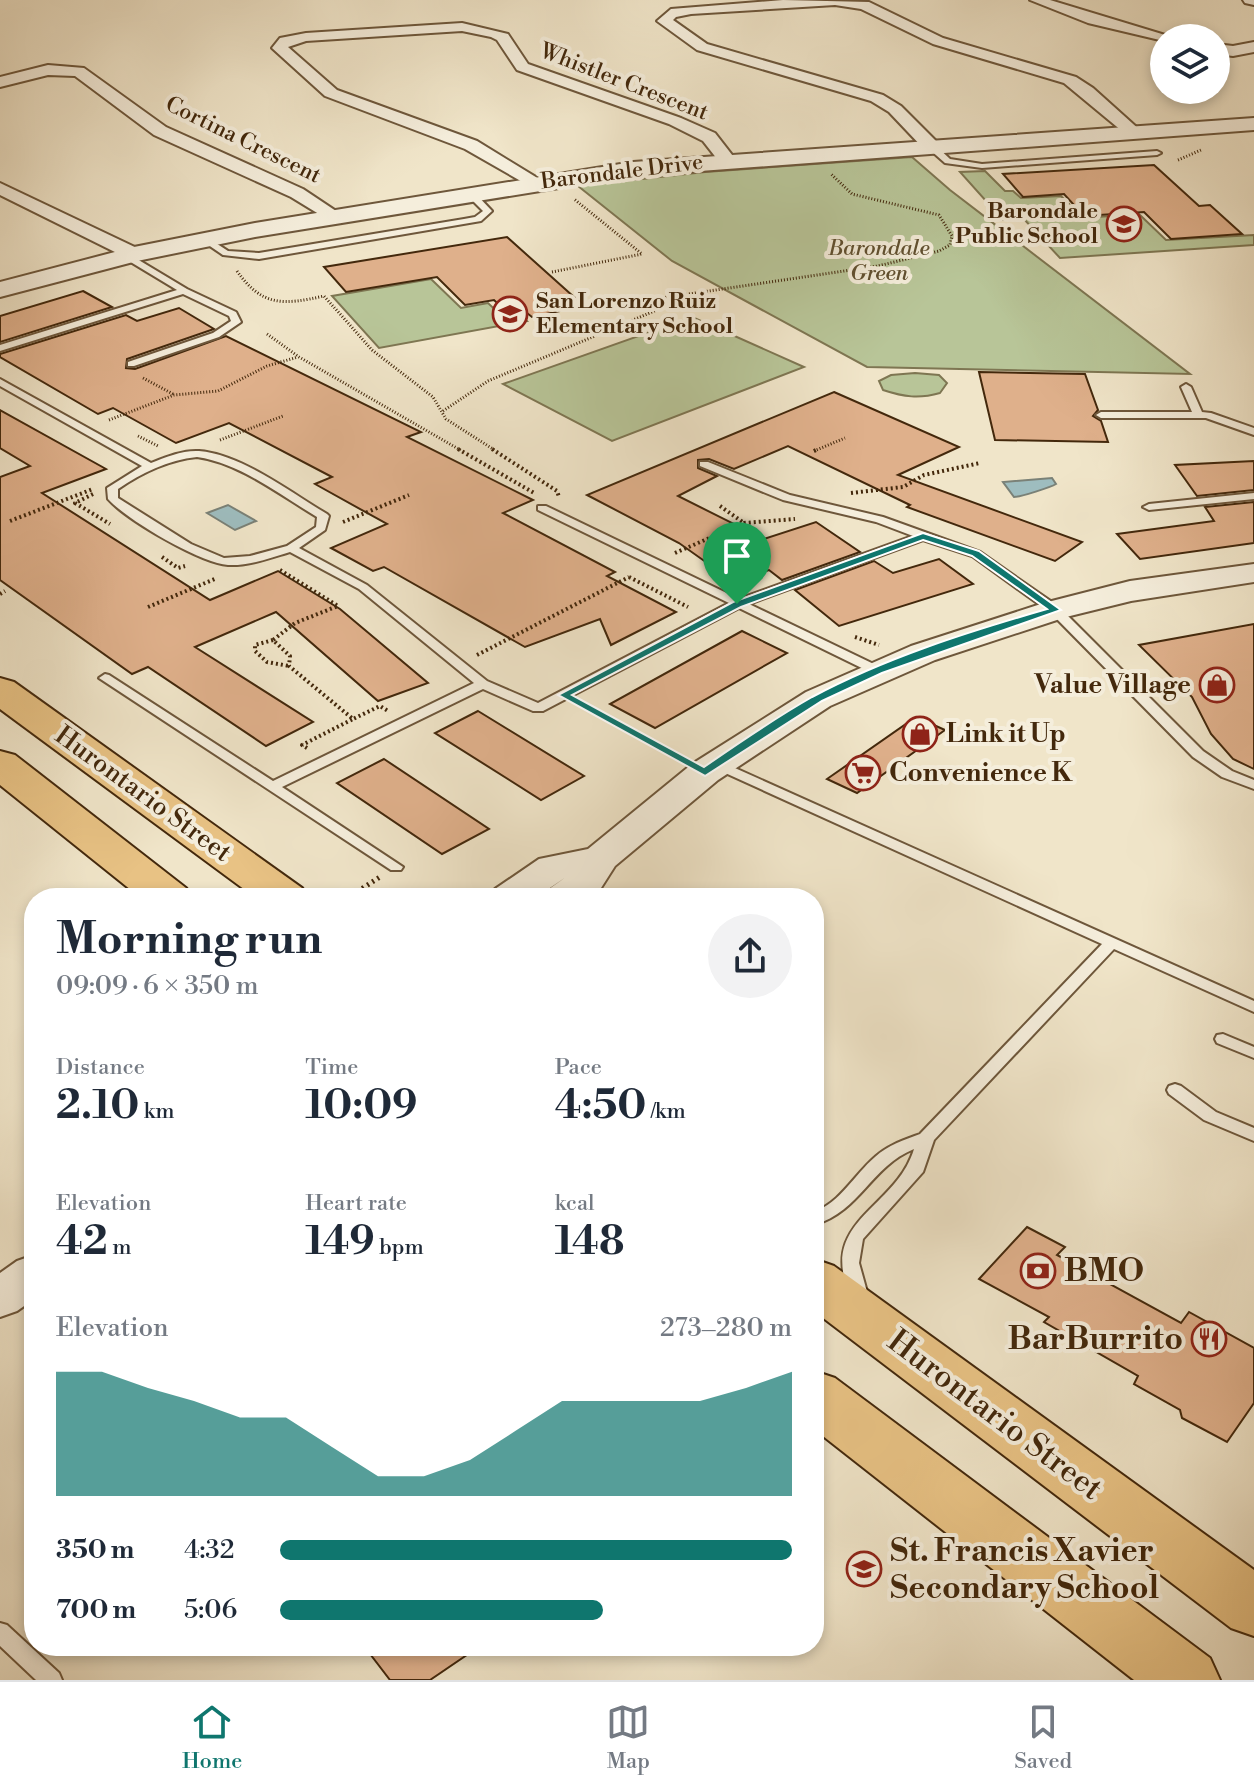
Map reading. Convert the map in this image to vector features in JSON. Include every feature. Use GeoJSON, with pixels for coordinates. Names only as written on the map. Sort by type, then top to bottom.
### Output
{"type":"FeatureCollection","features":[{"type":"Feature","properties":{"kind":"main road","name":"Hurontario Street"},"geometry":{"type":"LineString","coordinates":[[0,690],[272,888]]}},
{"type":"Feature","properties":{"kind":"main road"},"geometry":{"type":"LineString","coordinates":[[0,764],[157,888]]}},
{"type":"Feature","properties":{"kind":"main road","name":"Hurontario Street"},"geometry":{"type":"LineString","coordinates":[[824,1288],[1254,1607]]}},
{"type":"Feature","properties":{"kind":"main road"},"geometry":{"type":"LineString","coordinates":[[824,1403],[1186,1680]]}},
{"type":"Feature","properties":{"kind":"street"},"geometry":{"type":"LineString","coordinates":[[1037,0],[1093,20],[1150,34]]}},
{"type":"Feature","properties":{"kind":"street"},"geometry":{"type":"LineString","coordinates":[[931,146],[895,109],[877,98],[702,47],[664,21],[671,13],[691,10],[835,1],[864,5],[938,41],[1070,80],[1134,132]]}},
{"type":"Feature","properties":{"kind":"street","name":"Whistler Crescent"},"geometry":{"type":"LineString","coordinates":[[533,183],[471,145],[331,93],[280,48],[285,41],[306,37],[462,27],[495,33],[503,37],[522,67],[675,121],[709,137],[727,160]]}},
{"type":"Feature","properties":{"kind":"street"},"geometry":{"type":"LineString","coordinates":[[1230,51],[1254,47]]}},
{"type":"Feature","properties":{"kind":"street","name":"Cortina Crescent"},"geometry":{"type":"LineString","coordinates":[[0,82],[48,70],[79,71],[160,131],[322,205],[333,215]]}},
{"type":"Feature","properties":{"kind":"street","name":"Barondale Drive"},"geometry":{"type":"LineString","coordinates":[[0,289],[131,255],[205,240],[333,215],[533,183],[727,160],[1254,124]]}},
{"type":"Feature","properties":{"kind":"street"},"geometry":{"type":"LineString","coordinates":[[0,188],[131,255]]}},
{"type":"Feature","properties":{"kind":"street"},"geometry":{"type":"LineString","coordinates":[[576,888],[587,880],[600,859],[711,768],[818,699],[878,671],[987,630],[1055,610],[1130,591],[1254,573]]}},
{"type":"Feature","properties":{"kind":"street"},"geometry":{"type":"LineString","coordinates":[[523,888],[553,867],[600,859]]}},
{"type":"Feature","properties":{"kind":"street"},"geometry":{"type":"LineString","coordinates":[[0,1298],[24,1281]]}},
{"type":"Feature","properties":{"kind":"lane"},"geometry":{"type":"LineString","coordinates":[[931,146],[948,161],[982,166],[1157,153],[1134,132]]}},
{"type":"Feature","properties":{"kind":"lane"},"geometry":{"type":"LineString","coordinates":[[205,240],[226,253],[259,256],[464,222],[478,219],[488,211],[470,193]]}},
{"type":"Feature","properties":{"kind":"lane"},"geometry":{"type":"LineString","coordinates":[[131,255],[184,291],[233,314],[236,322],[216,335],[131,364]]}},
{"type":"Feature","properties":{"kind":"lane"},"geometry":{"type":"LineString","coordinates":[[0,348],[184,291]]}},
{"type":"Feature","properties":{"kind":"lane"},"geometry":{"type":"LineString","coordinates":[[0,382],[151,467]]}},
{"type":"Feature","properties":{"kind":"lane"},"geometry":{"type":"LineString","coordinates":[[1186,387],[1198,415]]}},
{"type":"Feature","properties":{"kind":"lane"},"geometry":{"type":"LineString","coordinates":[[1101,415],[1207,415],[1254,432]]}},
{"type":"Feature","properties":{"kind":"lane"},"geometry":{"type":"LineString","coordinates":[[200,453],[223,460],[323,516],[321,528],[291,548],[265,556],[223,561],[185,543],[113,499],[112,488],[129,475],[200,453]]}},
{"type":"Feature","properties":{"kind":"lane"},"geometry":{"type":"LineString","coordinates":[[704,464],[787,498],[879,519],[976,554],[1055,610],[1198,754],[1227,774],[1254,785]]}},
{"type":"Feature","properties":{"kind":"lane"},"geometry":{"type":"LineString","coordinates":[[1149,507],[1254,496]]}},
{"type":"Feature","properties":{"kind":"lane"},"geometry":{"type":"LineString","coordinates":[[548,505],[737,604],[878,671]]}},
{"type":"Feature","properties":{"kind":"lane"},"geometry":{"type":"LineString","coordinates":[[291,548],[363,587],[483,684],[538,708],[737,604],[923,536]]}},
{"type":"Feature","properties":{"kind":"lane"},"geometry":{"type":"LineString","coordinates":[[105,678],[396,867]]}},
{"type":"Feature","properties":{"kind":"lane"},"geometry":{"type":"LineString","coordinates":[[272,787],[483,684]]}},
{"type":"Feature","properties":{"kind":"lane"},"geometry":{"type":"LineString","coordinates":[[711,768],[1254,1007]]}},
{"type":"Feature","properties":{"kind":"lane"},"geometry":{"type":"LineString","coordinates":[[824,1216],[843,1203],[890,1154],[926,1138],[1112,942]]}},
{"type":"Feature","properties":{"kind":"lane"},"geometry":{"type":"LineString","coordinates":[[1223,1039],[1254,1053]]}},
{"type":"Feature","properties":{"kind":"lane"},"geometry":{"type":"LineString","coordinates":[[1175,1090],[1210,1116],[1254,1135]]}},
{"type":"Feature","properties":{"kind":"lane"},"geometry":{"type":"LineString","coordinates":[[864,1318],[850,1263],[855,1237],[917,1168],[926,1138]]}},
{"type":"Feature","properties":{"kind":"lane"},"geometry":{"type":"LineString","coordinates":[[0,1632],[24,1655]]}},
{"type":"Feature","properties":{"kind":"lane"},"geometry":{"type":"LineString","coordinates":[[26,1656],[51,1680]]}},
{"type":"Feature","properties":{"kind":"path"},"geometry":{"type":"LineString","coordinates":[[594,308],[878,266],[926,255],[950,245],[952,236],[939,215],[852,194],[836,182],[830,172]]}},
{"type":"Feature","properties":{"kind":"path"},"geometry":{"type":"LineString","coordinates":[[552,272],[642,254],[574,199],[581,191]]}},
{"type":"Feature","properties":{"kind":"path"},"geometry":{"type":"LineString","coordinates":[[236,270],[254,294],[264,298],[294,301],[324,296],[372,350],[433,397],[446,419],[557,491],[559,499],[548,505],[299,357],[267,334]]}},
{"type":"Feature","properties":{"kind":"path"},"geometry":{"type":"LineString","coordinates":[[443,411],[488,381],[698,293]]}},
{"type":"Feature","properties":{"kind":"path"},"geometry":{"type":"LineString","coordinates":[[109,420],[174,395],[218,391],[267,366],[299,357]]}},
{"type":"Feature","properties":{"kind":"path"},"geometry":{"type":"LineString","coordinates":[[218,441],[283,416]]}},
{"type":"Feature","properties":{"kind":"path"},"geometry":{"type":"LineString","coordinates":[[814,451],[845,438]]}},
{"type":"Feature","properties":{"kind":"path"},"geometry":{"type":"LineString","coordinates":[[842,502],[852,492],[903,487],[924,475],[980,463]]}},
{"type":"Feature","properties":{"kind":"path"},"geometry":{"type":"LineString","coordinates":[[10,521],[94,489]]}},
{"type":"Feature","properties":{"kind":"path"},"geometry":{"type":"LineString","coordinates":[[342,522],[409,495]]}},
{"type":"Feature","properties":{"kind":"path"},"geometry":{"type":"LineString","coordinates":[[720,506],[744,523]]}},
{"type":"Feature","properties":{"kind":"path"},"geometry":{"type":"LineString","coordinates":[[663,558],[744,523],[800,519]]}},
{"type":"Feature","properties":{"kind":"path"},"geometry":{"type":"LineString","coordinates":[[273,566],[338,606],[283,630],[273,640],[255,645],[255,651],[267,662],[289,666],[353,719],[380,706],[405,722]]}},
{"type":"Feature","properties":{"kind":"path"},"geometry":{"type":"LineString","coordinates":[[458,664],[642,571]]}},
{"type":"Feature","properties":{"kind":"path"},"geometry":{"type":"LineString","coordinates":[[148,607],[219,577]]}},
{"type":"Feature","properties":{"kind":"path"},"geometry":{"type":"LineString","coordinates":[[629,577],[710,619]]}},
{"type":"Feature","properties":{"kind":"path"},"geometry":{"type":"LineString","coordinates":[[273,640],[290,656],[289,666]]}},
{"type":"Feature","properties":{"kind":"path"},"geometry":{"type":"LineString","coordinates":[[564,695],[711,768]]}},
{"type":"Feature","properties":{"kind":"path"},"geometry":{"type":"LineString","coordinates":[[363,888],[396,867]]}},
{"type":"Feature","properties":{"kind":"green space","name":"Barondale Green"},"geometry":{"type":"Polygon","coordinates":[[[912,157],[950,190],[1190,374],[867,367],[672,261],[578,186],[705,172],[912,157]]]}},
{"type":"Feature","properties":{"kind":"green space"},"geometry":{"type":"Polygon","coordinates":[[[985,171],[1005,191],[1013,191],[1021,198],[1061,196],[1083,218],[1139,214],[1166,240],[1254,235],[1254,245],[1060,258],[1023,218],[1003,220],[960,172],[985,171]]]}},
{"type":"Feature","properties":{"kind":"green space"},"geometry":{"type":"Polygon","coordinates":[[[431,279],[461,308],[488,303],[505,319],[522,316],[527,321],[379,348],[332,296],[431,279]]]}},
{"type":"Feature","properties":{"kind":"green space"},"geometry":{"type":"Polygon","coordinates":[[[692,317],[804,367],[612,441],[503,384],[692,317]]]}},
{"type":"Feature","properties":{"kind":"green space"},"geometry":{"type":"Polygon","coordinates":[[[891,375],[939,375],[947,383],[940,393],[912,396],[883,390],[879,381],[891,375]]]}},
{"type":"Feature","properties":{"kind":"water"},"geometry":{"type":"Polygon","coordinates":[[[1052,478],[1056,484],[1014,497],[1003,482],[1052,478]]]}},
{"type":"Feature","properties":{"kind":"water"},"geometry":{"type":"Polygon","coordinates":[[[228,505],[256,521],[235,530],[207,513],[228,505]]]}},
{"type":"Feature","properties":{"kind":"building"},"geometry":{"type":"Polygon","coordinates":[[[1154,165],[1199,206],[1210,205],[1242,234],[1171,239],[1144,212],[1084,216],[1064,194],[1023,197],[1003,174],[1154,165]]]}},
{"type":"Feature","properties":{"kind":"building"},"geometry":{"type":"Polygon","coordinates":[[[507,237],[584,306],[532,317],[527,313],[511,316],[494,300],[465,305],[437,277],[346,292],[324,267],[507,237]]]}},
{"type":"Feature","properties":{"kind":"building"},"geometry":{"type":"Polygon","coordinates":[[[83,291],[112,307],[0,342],[0,316],[83,291]]]}},
{"type":"Feature","properties":{"kind":"building"},"geometry":{"type":"Polygon","coordinates":[[[179,308],[214,329],[127,359],[126,368],[135,369],[226,336],[421,432],[407,437],[533,500],[503,513],[615,572],[607,576],[676,612],[611,645],[600,619],[525,647],[384,567],[373,571],[331,548],[387,524],[315,484],[332,477],[229,423],[176,443],[113,408],[98,414],[0,357],[0,354],[126,315],[137,321],[179,308]]]}},
{"type":"Feature","properties":{"kind":"building"},"geometry":{"type":"Polygon","coordinates":[[[979,372],[1085,374],[1098,410],[1093,416],[1101,421],[1108,442],[995,440],[979,372]]]}},
{"type":"Feature","properties":{"kind":"building"},"geometry":{"type":"Polygon","coordinates":[[[834,392],[959,447],[898,475],[1082,542],[1055,561],[907,507],[910,505],[788,446],[734,469],[709,459],[698,460],[698,468],[717,476],[678,496],[764,539],[816,522],[860,552],[782,580],[769,570],[734,582],[679,543],[587,495],[834,392]]]}},
{"type":"Feature","properties":{"kind":"building"},"geometry":{"type":"Polygon","coordinates":[[[0,410],[106,469],[42,493],[210,600],[278,571],[340,609],[428,683],[378,701],[276,612],[195,647],[313,722],[266,746],[148,667],[132,674],[0,580],[0,477],[30,466],[0,448],[0,410]]]}},
{"type":"Feature","properties":{"kind":"building"},"geometry":{"type":"Polygon","coordinates":[[[1254,461],[1254,490],[1197,496],[1175,465],[1254,461]]]}},
{"type":"Feature","properties":{"kind":"building"},"geometry":{"type":"Polygon","coordinates":[[[1254,502],[1254,543],[1140,559],[1117,534],[1214,521],[1205,507],[1254,502]]]}},
{"type":"Feature","properties":{"kind":"building"},"geometry":{"type":"Polygon","coordinates":[[[939,559],[973,584],[839,626],[795,590],[874,561],[893,573],[939,559]]]}},
{"type":"Feature","properties":{"kind":"building","name":"Value Village"},"geometry":{"type":"Polygon","coordinates":[[[1254,624],[1254,769],[1233,759],[1211,734],[1192,697],[1139,645],[1254,624]]]}},
{"type":"Feature","properties":{"kind":"building"},"geometry":{"type":"Polygon","coordinates":[[[742,631],[787,653],[655,728],[610,704],[742,631]]]}},
{"type":"Feature","properties":{"kind":"building"},"geometry":{"type":"Polygon","coordinates":[[[478,711],[584,776],[541,800],[435,733],[478,711]]]}},
{"type":"Feature","properties":{"kind":"building"},"geometry":{"type":"Polygon","coordinates":[[[916,717],[945,730],[857,793],[827,779],[916,717]]]}},
{"type":"Feature","properties":{"kind":"building"},"geometry":{"type":"Polygon","coordinates":[[[384,759],[489,829],[442,854],[337,783],[384,759]]]}},
{"type":"Feature","properties":{"kind":"building"},"geometry":{"type":"Polygon","coordinates":[[[1027,1227],[1065,1247],[1057,1255],[1181,1323],[1189,1312],[1254,1348],[1254,1403],[1227,1442],[1182,1418],[1180,1410],[1134,1384],[1138,1376],[1044,1322],[1049,1317],[979,1279],[1027,1227]]]}},
{"type":"Feature","properties":{"kind":"building"},"geometry":{"type":"Polygon","coordinates":[[[372,1656],[465,1656],[430,1680],[390,1680],[372,1656]]]}},
{"type":"Feature","properties":{"kind":"place","name":"Barondale Public School"},"geometry":{"type":"Point","coordinates":[1124,224]}},
{"type":"Feature","properties":{"kind":"place","name":"San Lorenzo Ruiz Elementary School"},"geometry":{"type":"Point","coordinates":[510,314]}},
{"type":"Feature","properties":{"kind":"place","name":"Value Village"},"geometry":{"type":"Point","coordinates":[1217,685]}},
{"type":"Feature","properties":{"kind":"place","name":"Link it Up"},"geometry":{"type":"Point","coordinates":[920,734]}},
{"type":"Feature","properties":{"kind":"place","name":"Convenience K"},"geometry":{"type":"Point","coordinates":[863,773]}},
{"type":"Feature","properties":{"kind":"place","name":"BMO"},"geometry":{"type":"Point","coordinates":[1038,1271]}},
{"type":"Feature","properties":{"kind":"place","name":"BarBurrito"},"geometry":{"type":"Point","coordinates":[1209,1339]}},
{"type":"Feature","properties":{"kind":"place","name":"St. Francis Xavier Secondary School"},"geometry":{"type":"Point","coordinates":[864,1569]}},
{"type":"Feature","properties":{"kind":"route"},"geometry":{"type":"LineString","coordinates":[[923,536],[976,554],[1055,610],[987,630],[878,671],[818,699],[705,772],[564,695],[737,604],[923,536]]}}]}
